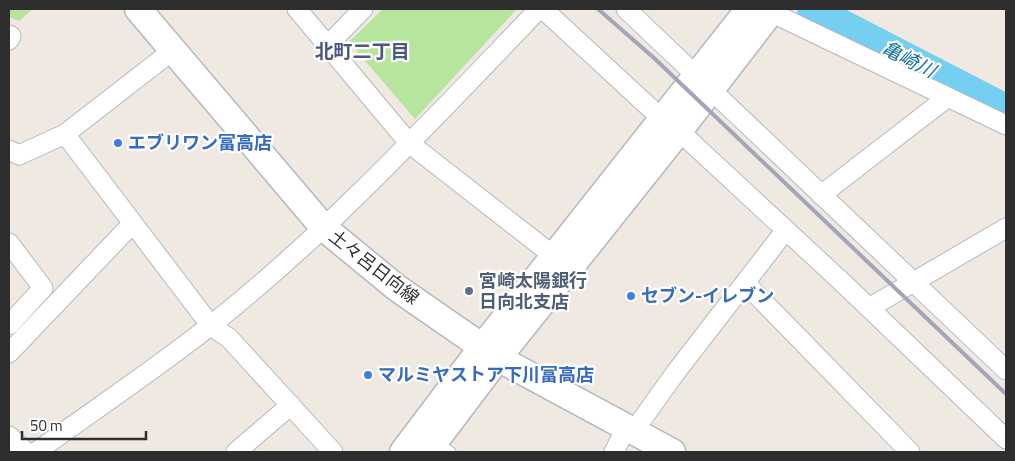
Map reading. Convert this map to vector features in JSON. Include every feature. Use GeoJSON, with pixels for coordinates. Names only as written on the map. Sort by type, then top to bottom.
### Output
{"type":"FeatureCollection","features":[{"type":"Feature","properties":{"kind":"main road","name":"土々呂日向線"},"geometry":{"type":"LineString","coordinates":[[138,9],[324,228],[397,288],[490,352],[672,452]]}},
{"type":"Feature","properties":{"kind":"main road"},"geometry":{"type":"LineString","coordinates":[[426,446],[490,352],[764,10]]}},
{"type":"Feature","properties":{"kind":"street"},"geometry":{"type":"LineString","coordinates":[[297,9],[409,143],[562,262]]}},
{"type":"Feature","properties":{"kind":"street"},"geometry":{"type":"LineString","coordinates":[[328,45],[363,9]]}},
{"type":"Feature","properties":{"kind":"street"},"geometry":{"type":"LineString","coordinates":[[36,452],[211,326],[324,228],[541,9],[671,125],[869,308],[1006,439]]}},
{"type":"Feature","properties":{"kind":"street"},"geometry":{"type":"LineString","coordinates":[[626,9],[1005,367]]}},
{"type":"Feature","properties":{"kind":"street"},"geometry":{"type":"LineString","coordinates":[[764,10],[1006,125]]}},
{"type":"Feature","properties":{"kind":"street"},"geometry":{"type":"LineString","coordinates":[[9,35],[11,36],[9,40]]}},
{"type":"Feature","properties":{"kind":"street"},"geometry":{"type":"LineString","coordinates":[[9,150],[19,155],[64,134],[172,51]]}},
{"type":"Feature","properties":{"kind":"street"},"geometry":{"type":"LineString","coordinates":[[821,195],[948,97]]}},
{"type":"Feature","properties":{"kind":"street"},"geometry":{"type":"LineString","coordinates":[[64,134],[211,326],[229,338],[333,452]]}},
{"type":"Feature","properties":{"kind":"street"},"geometry":{"type":"LineString","coordinates":[[9,353],[132,224]]}},
{"type":"Feature","properties":{"kind":"street"},"geometry":{"type":"LineString","coordinates":[[869,308],[1006,228]]}},
{"type":"Feature","properties":{"kind":"street"},"geometry":{"type":"LineString","coordinates":[[614,452],[746,284],[785,231]]}},
{"type":"Feature","properties":{"kind":"street"},"geometry":{"type":"LineString","coordinates":[[9,242],[43,288],[9,325]]}},
{"type":"Feature","properties":{"kind":"street"},"geometry":{"type":"LineString","coordinates":[[746,284],[898,448]]}},
{"type":"Feature","properties":{"kind":"street"},"geometry":{"type":"LineString","coordinates":[[236,452],[291,405]]}},
{"type":"Feature","properties":{"kind":"street"},"geometry":{"type":"LineString","coordinates":[[9,436],[26,452]]}},
{"type":"Feature","properties":{"kind":"green space"},"geometry":{"type":"Polygon","coordinates":[[[9,9],[33,9],[19,21],[9,17],[9,9]]]}},
{"type":"Feature","properties":{"kind":"green space"},"geometry":{"type":"Polygon","coordinates":[[[383,9],[517,9],[415,119],[349,42],[383,9]]]}},
{"type":"Feature","properties":{"kind":"waterway","name":"亀崎川"},"geometry":{"type":"LineString","coordinates":[[812,9],[1006,109]]}},
{"type":"Feature","properties":{"kind":"railway"},"geometry":{"type":"LineString","coordinates":[[598,9],[654,58],[1006,394]]}},
{"type":"Feature","properties":{"kind":"place","name":"エブリワン富高店"},"geometry":{"type":"Point","coordinates":[118,143]}},
{"type":"Feature","properties":{"kind":"place","name":"宮崎太陽銀行 日向北支店"},"geometry":{"type":"Point","coordinates":[469,291]}},
{"type":"Feature","properties":{"kind":"place","name":"セブン-イレブン"},"geometry":{"type":"Point","coordinates":[631,296]}},
{"type":"Feature","properties":{"kind":"place","name":"マルミヤストア下川富高店"},"geometry":{"type":"Point","coordinates":[368,375]}},
{"type":"Feature","properties":{"kind":"district","name":"北町二丁目"},"geometry":{"type":"Point","coordinates":[362,51]}}]}
